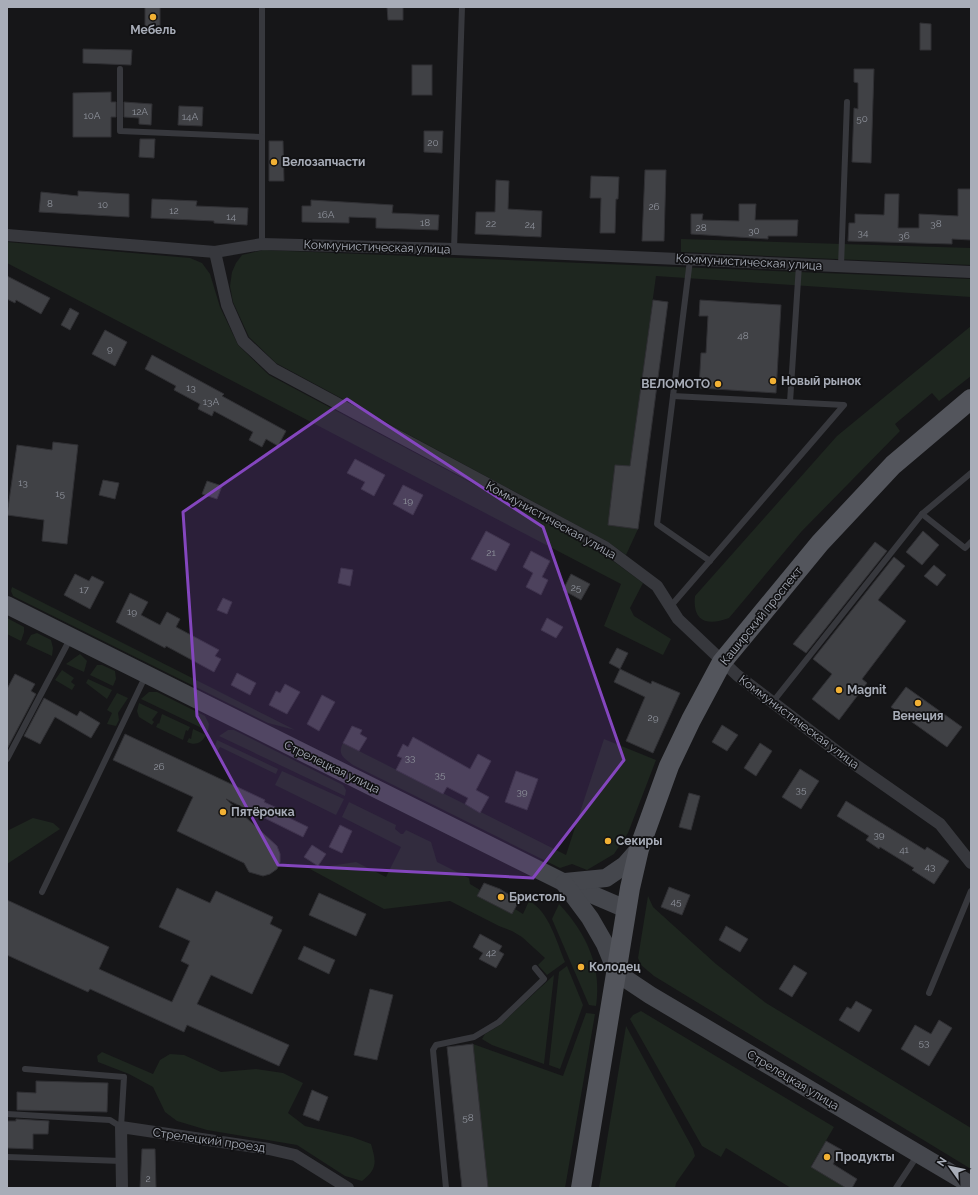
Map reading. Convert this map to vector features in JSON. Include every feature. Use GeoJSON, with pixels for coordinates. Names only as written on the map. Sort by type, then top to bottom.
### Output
{"type":"FeatureCollection","features":[{"type":"Feature","properties":{"kind":"main road","name":"Каширский проспект"},"geometry":{"type":"LineString","coordinates":[[617,973],[626,909],[639,849],[669,766],[691,720],[722,662],[820,543],[892,465],[971,400]]}},
{"type":"Feature","properties":{"kind":"main road","name":"Стрелецкая улица"},"geometry":{"type":"LineString","coordinates":[[7,605],[563,882],[590,918],[605,944],[617,973],[650,995],[971,1185]]}},
{"type":"Feature","properties":{"kind":"main road"},"geometry":{"type":"LineString","coordinates":[[563,882],[606,878],[625,865],[639,849]]}},
{"type":"Feature","properties":{"kind":"main road"},"geometry":{"type":"LineString","coordinates":[[563,882],[626,909]]}},
{"type":"Feature","properties":{"kind":"main road"},"geometry":{"type":"LineString","coordinates":[[581,1188],[617,973]]}},
{"type":"Feature","properties":{"kind":"street","name":"Коммунистическая улица"},"geometry":{"type":"LineString","coordinates":[[7,235],[215,252],[262,244],[454,250],[971,272]]}},
{"type":"Feature","properties":{"kind":"street","name":"Коммунистическая улица"},"geometry":{"type":"LineString","coordinates":[[215,252],[226,305],[243,341],[272,369],[605,547],[657,586],[678,619],[722,662],[772,703],[940,824],[971,863]]}},
{"type":"Feature","properties":{"kind":"street"},"geometry":{"type":"LineString","coordinates":[[121,1127],[122,1188]]}},
{"type":"Feature","properties":{"kind":"street","name":"Стрелецкий проезд"},"geometry":{"type":"LineString","coordinates":[[121,1127],[269,1149],[295,1155],[348,1188]]}},
{"type":"Feature","properties":{"kind":"lane"},"geometry":{"type":"LineString","coordinates":[[262,7],[262,244]]}},
{"type":"Feature","properties":{"kind":"lane"},"geometry":{"type":"LineString","coordinates":[[454,250],[462,7]]}},
{"type":"Feature","properties":{"kind":"lane"},"geometry":{"type":"LineString","coordinates":[[120,69],[120,131],[262,137]]}},
{"type":"Feature","properties":{"kind":"lane"},"geometry":{"type":"LineString","coordinates":[[841,266],[847,102]]}},
{"type":"Feature","properties":{"kind":"lane"},"geometry":{"type":"LineString","coordinates":[[690,260],[657,524],[710,561]]}},
{"type":"Feature","properties":{"kind":"lane"},"geometry":{"type":"LineString","coordinates":[[790,402],[799,265]]}},
{"type":"Feature","properties":{"kind":"lane"},"geometry":{"type":"LineString","coordinates":[[670,607],[844,405],[673,396]]}},
{"type":"Feature","properties":{"kind":"lane"},"geometry":{"type":"LineString","coordinates":[[772,703],[922,514],[971,473]]}},
{"type":"Feature","properties":{"kind":"lane"},"geometry":{"type":"LineString","coordinates":[[922,514],[966,548],[971,542]]}},
{"type":"Feature","properties":{"kind":"lane"},"geometry":{"type":"LineString","coordinates":[[7,759],[71,638]]}},
{"type":"Feature","properties":{"kind":"lane"},"geometry":{"type":"LineString","coordinates":[[42,892],[146,675]]}},
{"type":"Feature","properties":{"kind":"lane"},"geometry":{"type":"LineString","coordinates":[[929,993],[971,891]]}},
{"type":"Feature","properties":{"kind":"lane"},"geometry":{"type":"LineString","coordinates":[[446,1188],[433,1050],[436,1045],[474,1037],[499,1022],[544,979],[535,968]]}},
{"type":"Feature","properties":{"kind":"lane"},"geometry":{"type":"LineString","coordinates":[[7,1114],[110,1120],[121,1127],[124,1077],[25,1069]]}},
{"type":"Feature","properties":{"kind":"lane"},"geometry":{"type":"LineString","coordinates":[[896,1188],[918,1154]]}},
{"type":"Feature","properties":{"kind":"lane"},"geometry":{"type":"LineString","coordinates":[[7,1157],[122,1162]]}},
{"type":"Feature","properties":{"kind":"highlighted area"},"geometry":{"type":"Polygon","coordinates":[[[347,399],[543,527],[624,760],[533,878],[278,865],[197,716],[183,512],[347,399]]]}},
{"type":"Feature","properties":{"kind":"shaded area"},"geometry":{"type":"Polygon","coordinates":[[[681,239],[971,248],[971,265],[681,252],[681,239]]]}},
{"type":"Feature","properties":{"kind":"shaded area"},"geometry":{"type":"Polygon","coordinates":[[[7,242],[190,258],[202,263],[210,274],[220,307],[238,345],[269,375],[601,552],[643,583],[630,608],[634,616],[671,639],[663,655],[604,626],[621,584],[7,263],[7,242]]]}},
{"type":"Feature","properties":{"kind":"shaded area"},"geometry":{"type":"Polygon","coordinates":[[[263,250],[971,279],[971,297],[656,276],[630,466],[615,465],[608,525],[638,529],[626,555],[608,542],[276,363],[249,337],[233,302],[230,286],[232,272],[242,255],[263,250]]]}},
{"type":"Feature","properties":{"kind":"shaded area"},"geometry":{"type":"Polygon","coordinates":[[[971,326],[971,376],[939,401],[932,393],[895,424],[900,431],[801,532],[729,618],[714,622],[703,620],[696,612],[695,596],[837,436],[971,326]]]}},
{"type":"Feature","properties":{"kind":"shaded area"},"geometry":{"type":"Polygon","coordinates":[[[12,587],[295,730],[268,723],[13,596],[11,591],[12,587]]]}},
{"type":"Feature","properties":{"kind":"shaded area"},"geometry":{"type":"Polygon","coordinates":[[[7,618],[24,627],[21,641],[7,634],[7,618]]]}},
{"type":"Feature","properties":{"kind":"shaded area"},"geometry":{"type":"Polygon","coordinates":[[[37,633],[51,640],[53,648],[52,656],[26,644],[31,635],[37,633]]]}},
{"type":"Feature","properties":{"kind":"shaded area"},"geometry":{"type":"Polygon","coordinates":[[[80,654],[87,661],[84,672],[66,664],[80,654]]]}},
{"type":"Feature","properties":{"kind":"shaded area"},"geometry":{"type":"Polygon","coordinates":[[[97,665],[102,665],[115,671],[116,679],[113,686],[90,675],[97,665]]]}},
{"type":"Feature","properties":{"kind":"shaded area"},"geometry":{"type":"Polygon","coordinates":[[[62,670],[74,678],[71,682],[75,685],[72,690],[55,680],[62,670]]]}},
{"type":"Feature","properties":{"kind":"shaded area"},"geometry":{"type":"Polygon","coordinates":[[[88,679],[112,690],[107,699],[86,683],[88,679]]]}},
{"type":"Feature","properties":{"kind":"shaded area"},"geometry":{"type":"Polygon","coordinates":[[[149,692],[157,692],[205,716],[209,724],[208,731],[141,699],[149,692]]]}},
{"type":"Feature","properties":{"kind":"shaded area"},"geometry":{"type":"Polygon","coordinates":[[[117,693],[128,698],[118,713],[119,720],[116,726],[107,724],[112,713],[107,710],[117,693]]]}},
{"type":"Feature","properties":{"kind":"shaded area"},"geometry":{"type":"Polygon","coordinates":[[[139,703],[158,712],[152,720],[154,722],[152,725],[139,717],[137,711],[139,703]]]}},
{"type":"Feature","properties":{"kind":"shaded area"},"geometry":{"type":"Polygon","coordinates":[[[162,714],[190,727],[188,731],[186,730],[183,740],[156,727],[158,723],[159,724],[162,714]]]}},
{"type":"Feature","properties":{"kind":"shaded area"},"geometry":{"type":"Polygon","coordinates":[[[193,729],[206,735],[202,740],[195,744],[187,742],[189,738],[191,739],[193,729]]]}},
{"type":"Feature","properties":{"kind":"shaded area"},"geometry":{"type":"Polygon","coordinates":[[[228,730],[234,730],[343,785],[346,790],[345,796],[219,736],[228,730]]]}},
{"type":"Feature","properties":{"kind":"shaded area"},"geometry":{"type":"Polygon","coordinates":[[[604,739],[656,760],[628,833],[614,854],[587,870],[572,864],[560,868],[353,765],[342,756],[341,753],[343,743],[566,855],[604,739]]]}},
{"type":"Feature","properties":{"kind":"shaded area"},"geometry":{"type":"Polygon","coordinates":[[[217,740],[278,769],[276,774],[220,747],[216,754],[214,748],[217,740]]]}},
{"type":"Feature","properties":{"kind":"shaded area"},"geometry":{"type":"Polygon","coordinates":[[[282,771],[344,799],[336,815],[275,785],[282,771]]]}},
{"type":"Feature","properties":{"kind":"shaded area"},"geometry":{"type":"Polygon","coordinates":[[[349,802],[396,825],[395,829],[401,834],[403,834],[406,830],[431,842],[437,862],[469,878],[470,884],[480,890],[477,896],[512,914],[515,909],[523,914],[529,901],[536,906],[542,912],[552,928],[565,962],[547,975],[538,965],[545,958],[522,937],[450,901],[384,909],[310,869],[356,862],[386,877],[401,847],[342,817],[349,802]]]}},
{"type":"Feature","properties":{"kind":"shaded area"},"geometry":{"type":"Polygon","coordinates":[[[33,818],[53,823],[60,829],[7,864],[7,831],[33,818]]]}},
{"type":"Feature","properties":{"kind":"shaded area"},"geometry":{"type":"Polygon","coordinates":[[[648,896],[653,907],[716,964],[766,1003],[971,1128],[971,1169],[654,976],[641,965],[638,958],[648,896]]]}},
{"type":"Feature","properties":{"kind":"shaded area"},"geometry":{"type":"Polygon","coordinates":[[[559,904],[577,927],[590,951],[597,977],[596,1006],[589,1005],[552,919],[559,904]]]}},
{"type":"Feature","properties":{"kind":"shaded area"},"geometry":{"type":"Polygon","coordinates":[[[567,966],[583,1005],[560,1069],[549,1065],[559,972],[567,966]]]}},
{"type":"Feature","properties":{"kind":"shaded area"},"geometry":{"type":"Polygon","coordinates":[[[554,975],[544,1064],[492,1045],[482,1039],[485,1034],[500,1025],[554,975]]]}},
{"type":"Feature","properties":{"kind":"shaded area"},"geometry":{"type":"Polygon","coordinates":[[[641,1011],[834,1127],[811,1166],[846,1188],[791,1188],[726,1148],[721,1157],[702,1146],[630,1019],[633,1015],[641,1011]]]}},
{"type":"Feature","properties":{"kind":"shaded area"},"geometry":{"type":"Polygon","coordinates":[[[586,1013],[595,1014],[565,1188],[488,1188],[473,1044],[563,1076],[586,1013]]]}},
{"type":"Feature","properties":{"kind":"shaded area"},"geometry":{"type":"Polygon","coordinates":[[[626,1026],[693,1149],[695,1156],[676,1183],[675,1188],[599,1188],[626,1026]]]}},
{"type":"Feature","properties":{"kind":"shaded area"},"geometry":{"type":"Polygon","coordinates":[[[102,1052],[153,1074],[160,1060],[170,1054],[184,1055],[221,1072],[256,1069],[283,1073],[303,1083],[288,1113],[305,1126],[352,1137],[371,1144],[375,1160],[373,1169],[371,1173],[362,1181],[345,1176],[297,1145],[207,1130],[177,1121],[165,1112],[153,1087],[129,1074],[98,1062],[97,1056],[102,1052]]]}},
{"type":"Feature","properties":{"kind":"building","name":"Мебель"},"geometry":{"type":"Polygon","coordinates":[[[145,7],[160,7],[160,28],[145,28],[145,7]]]}},
{"type":"Feature","properties":{"kind":"building"},"geometry":{"type":"Polygon","coordinates":[[[387,7],[403,7],[403,20],[388,20],[387,7]]]}},
{"type":"Feature","properties":{"kind":"building"},"geometry":{"type":"Polygon","coordinates":[[[920,23],[931,24],[931,50],[920,50],[920,23]]]}},
{"type":"Feature","properties":{"kind":"building"},"geometry":{"type":"Polygon","coordinates":[[[83,49],[132,50],[131,65],[83,63],[83,49]]]}},
{"type":"Feature","properties":{"kind":"building"},"geometry":{"type":"Polygon","coordinates":[[[412,65],[432,65],[432,95],[412,95],[412,65]]]}},
{"type":"Feature","properties":{"kind":"building"},"geometry":{"type":"Polygon","coordinates":[[[854,69],[874,69],[871,163],[852,162],[854,108],[858,109],[858,83],[854,82],[854,69]]]}},
{"type":"Feature","properties":{"kind":"building"},"geometry":{"type":"Polygon","coordinates":[[[111,92],[111,102],[116,102],[116,117],[111,117],[111,137],[73,137],[73,93],[111,92]]]}},
{"type":"Feature","properties":{"kind":"building"},"geometry":{"type":"Polygon","coordinates":[[[124,102],[152,104],[151,125],[139,124],[139,118],[124,117],[124,102]]]}},
{"type":"Feature","properties":{"kind":"building"},"geometry":{"type":"Polygon","coordinates":[[[179,106],[203,107],[202,126],[178,125],[179,106]]]}},
{"type":"Feature","properties":{"kind":"building"},"geometry":{"type":"Polygon","coordinates":[[[424,131],[443,131],[442,153],[424,152],[424,131]]]}},
{"type":"Feature","properties":{"kind":"building"},"geometry":{"type":"Polygon","coordinates":[[[140,139],[155,139],[154,158],[139,157],[140,139]]]}},
{"type":"Feature","properties":{"kind":"building"},"geometry":{"type":"Polygon","coordinates":[[[269,141],[283,141],[284,181],[269,181],[269,141]]]}},
{"type":"Feature","properties":{"kind":"building"},"geometry":{"type":"Polygon","coordinates":[[[645,170],[666,170],[664,241],[642,241],[645,170]]]}},
{"type":"Feature","properties":{"kind":"building"},"geometry":{"type":"Polygon","coordinates":[[[591,176],[619,177],[618,199],[616,199],[615,233],[600,233],[601,198],[590,198],[591,176]]]}},
{"type":"Feature","properties":{"kind":"building"},"geometry":{"type":"Polygon","coordinates":[[[496,180],[509,181],[508,209],[542,211],[541,237],[475,234],[476,212],[495,212],[496,180]]]}},
{"type":"Feature","properties":{"kind":"building"},"geometry":{"type":"Polygon","coordinates":[[[958,189],[971,189],[971,240],[952,239],[952,244],[848,241],[849,223],[855,223],[855,214],[884,215],[885,194],[899,194],[898,228],[919,228],[919,214],[958,216],[958,189]]]}},
{"type":"Feature","properties":{"kind":"building"},"geometry":{"type":"Polygon","coordinates":[[[78,191],[129,194],[129,217],[39,212],[41,192],[78,196],[78,191]]]}},
{"type":"Feature","properties":{"kind":"building"},"geometry":{"type":"Polygon","coordinates":[[[152,199],[197,201],[196,206],[248,208],[247,225],[214,223],[214,221],[151,218],[152,199]]]}},
{"type":"Feature","properties":{"kind":"building"},"geometry":{"type":"Polygon","coordinates":[[[311,200],[393,205],[392,213],[439,215],[438,230],[376,228],[376,218],[349,217],[349,223],[302,222],[302,206],[311,206],[311,200]]]}},
{"type":"Feature","properties":{"kind":"building"},"geometry":{"type":"Polygon","coordinates":[[[739,204],[756,204],[755,220],[798,220],[797,236],[768,236],[768,239],[691,234],[691,214],[703,214],[702,220],[739,221],[739,204]]]}},
{"type":"Feature","properties":{"kind":"building"},"geometry":{"type":"Polygon","coordinates":[[[7,276],[50,298],[41,314],[16,300],[15,303],[7,299],[7,276]]]}},
{"type":"Feature","properties":{"kind":"building"},"geometry":{"type":"Polygon","coordinates":[[[653,300],[668,302],[638,529],[608,525],[615,465],[630,466],[653,300]]]}},
{"type":"Feature","properties":{"kind":"building"},"geometry":{"type":"Polygon","coordinates":[[[700,300],[781,305],[776,393],[699,388],[701,353],[706,353],[708,316],[699,316],[700,300]]]}},
{"type":"Feature","properties":{"kind":"building"},"geometry":{"type":"Polygon","coordinates":[[[70,308],[79,313],[70,330],[61,325],[70,308]]]}},
{"type":"Feature","properties":{"kind":"building"},"geometry":{"type":"Polygon","coordinates":[[[105,330],[127,342],[115,366],[92,354],[105,330]]]}},
{"type":"Feature","properties":{"kind":"building"},"geometry":{"type":"Polygon","coordinates":[[[152,355],[224,394],[222,396],[286,431],[278,446],[266,439],[262,447],[249,440],[253,432],[214,411],[212,416],[198,409],[200,404],[174,390],[176,386],[145,369],[152,355]]]}},
{"type":"Feature","properties":{"kind":"building"},"geometry":{"type":"Polygon","coordinates":[[[53,442],[78,445],[67,544],[42,541],[44,520],[7,515],[17,445],[52,450],[53,442]]]}},
{"type":"Feature","properties":{"kind":"building"},"geometry":{"type":"Polygon","coordinates":[[[355,459],[385,475],[374,496],[361,489],[365,482],[347,473],[355,459]]]}},
{"type":"Feature","properties":{"kind":"building"},"geometry":{"type":"Polygon","coordinates":[[[103,480],[119,483],[115,499],[99,495],[103,480]]]}},
{"type":"Feature","properties":{"kind":"building"},"geometry":{"type":"Polygon","coordinates":[[[207,481],[222,486],[217,499],[202,494],[207,481]]]}},
{"type":"Feature","properties":{"kind":"building"},"geometry":{"type":"Polygon","coordinates":[[[403,485],[423,495],[413,515],[393,504],[403,485]]]}},
{"type":"Feature","properties":{"kind":"building"},"geometry":{"type":"Polygon","coordinates":[[[486,531],[510,544],[496,571],[471,559],[486,531]]]}},
{"type":"Feature","properties":{"kind":"building"},"geometry":{"type":"Polygon","coordinates":[[[923,531],[939,545],[922,565],[906,552],[923,531]]]}},
{"type":"Feature","properties":{"kind":"building"},"geometry":{"type":"Polygon","coordinates":[[[875,542],[887,551],[806,653],[793,644],[875,542]]]}},
{"type":"Feature","properties":{"kind":"building"},"geometry":{"type":"Polygon","coordinates":[[[531,551],[550,561],[542,577],[548,580],[541,595],[526,587],[533,573],[523,567],[531,551]]]}},
{"type":"Feature","properties":{"kind":"building"},"geometry":{"type":"Polygon","coordinates":[[[894,557],[905,566],[878,600],[906,621],[862,679],[867,683],[839,720],[812,699],[832,674],[813,659],[894,557]]]}},
{"type":"Feature","properties":{"kind":"building"},"geometry":{"type":"Polygon","coordinates":[[[934,565],[946,575],[937,586],[924,576],[934,565]]]}},
{"type":"Feature","properties":{"kind":"building"},"geometry":{"type":"Polygon","coordinates":[[[341,568],[353,570],[350,586],[338,583],[341,568]]]}},
{"type":"Feature","properties":{"kind":"building"},"geometry":{"type":"Polygon","coordinates":[[[75,574],[89,581],[92,576],[104,582],[90,609],[64,595],[75,574]]]}},
{"type":"Feature","properties":{"kind":"building"},"geometry":{"type":"Polygon","coordinates":[[[571,574],[590,584],[581,600],[563,590],[571,574]]]}},
{"type":"Feature","properties":{"kind":"building"},"geometry":{"type":"Polygon","coordinates":[[[130,593],[148,602],[141,615],[160,625],[167,612],[180,619],[176,627],[219,650],[215,656],[221,659],[214,672],[166,646],[165,648],[116,622],[130,593]]]}},
{"type":"Feature","properties":{"kind":"building"},"geometry":{"type":"Polygon","coordinates":[[[223,598],[232,602],[227,614],[217,610],[223,598]]]}},
{"type":"Feature","properties":{"kind":"building"},"geometry":{"type":"Polygon","coordinates":[[[547,618],[563,627],[556,638],[541,630],[547,618]]]}},
{"type":"Feature","properties":{"kind":"building"},"geometry":{"type":"Polygon","coordinates":[[[617,648],[628,653],[620,669],[609,663],[617,648]]]}},
{"type":"Feature","properties":{"kind":"building"},"geometry":{"type":"Polygon","coordinates":[[[620,669],[651,684],[652,681],[680,693],[653,753],[626,741],[645,697],[614,682],[620,669]]]}},
{"type":"Feature","properties":{"kind":"building"},"geometry":{"type":"Polygon","coordinates":[[[237,673],[256,683],[250,695],[231,685],[237,673]]]}},
{"type":"Feature","properties":{"kind":"building"},"geometry":{"type":"Polygon","coordinates":[[[15,674],[35,684],[31,691],[36,694],[7,749],[7,689],[15,674]]]}},
{"type":"Feature","properties":{"kind":"building"},"geometry":{"type":"Polygon","coordinates":[[[285,684],[300,692],[287,714],[269,705],[276,691],[280,693],[285,684]]]}},
{"type":"Feature","properties":{"kind":"building"},"geometry":{"type":"Polygon","coordinates":[[[906,687],[962,727],[947,747],[891,707],[906,687]]]}},
{"type":"Feature","properties":{"kind":"building"},"geometry":{"type":"Polygon","coordinates":[[[322,695],[335,702],[319,731],[307,724],[322,695]]]}},
{"type":"Feature","properties":{"kind":"building"},"geometry":{"type":"Polygon","coordinates":[[[44,698],[77,716],[80,711],[100,723],[91,738],[55,717],[40,744],[24,736],[44,698]]]}},
{"type":"Feature","properties":{"kind":"building"},"geometry":{"type":"Polygon","coordinates":[[[722,725],[738,735],[727,751],[712,742],[722,725]]]}},
{"type":"Feature","properties":{"kind":"building"},"geometry":{"type":"Polygon","coordinates":[[[352,726],[362,730],[360,734],[367,738],[359,751],[343,743],[352,726]]]}},
{"type":"Feature","properties":{"kind":"building"},"geometry":{"type":"Polygon","coordinates":[[[125,734],[265,800],[264,802],[277,808],[275,811],[308,827],[303,837],[226,799],[277,846],[280,854],[280,862],[277,869],[270,874],[263,876],[249,872],[244,863],[177,831],[193,797],[113,760],[125,734]]]}},
{"type":"Feature","properties":{"kind":"building"},"geometry":{"type":"Polygon","coordinates":[[[413,737],[470,769],[478,754],[491,761],[476,790],[489,797],[480,813],[465,804],[468,798],[447,787],[443,794],[396,770],[402,758],[397,756],[403,744],[408,747],[413,737]]]}},
{"type":"Feature","properties":{"kind":"building"},"geometry":{"type":"Polygon","coordinates":[[[760,743],[772,751],[756,776],[744,768],[760,743]]]}},
{"type":"Feature","properties":{"kind":"building"},"geometry":{"type":"Polygon","coordinates":[[[800,769],[819,781],[801,809],[782,797],[800,769]]]}},
{"type":"Feature","properties":{"kind":"building"},"geometry":{"type":"Polygon","coordinates":[[[516,771],[538,779],[527,810],[505,802],[516,771]]]}},
{"type":"Feature","properties":{"kind":"building"},"geometry":{"type":"Polygon","coordinates":[[[689,793],[700,796],[691,830],[679,827],[689,793]]]}},
{"type":"Feature","properties":{"kind":"building"},"geometry":{"type":"Polygon","coordinates":[[[846,801],[925,850],[927,847],[949,861],[934,884],[912,870],[914,868],[880,847],[879,849],[866,840],[869,836],[837,816],[846,801]]]}},
{"type":"Feature","properties":{"kind":"building"},"geometry":{"type":"Polygon","coordinates":[[[340,825],[352,831],[342,853],[329,847],[340,825]]]}},
{"type":"Feature","properties":{"kind":"building"},"geometry":{"type":"Polygon","coordinates":[[[312,845],[326,854],[318,866],[304,857],[312,845]]]}},
{"type":"Feature","properties":{"kind":"building"},"geometry":{"type":"Polygon","coordinates":[[[484,883],[500,889],[519,901],[512,914],[477,896],[484,883]]]}},
{"type":"Feature","properties":{"kind":"building"},"geometry":{"type":"Polygon","coordinates":[[[669,887],[690,895],[682,915],[661,907],[669,887]]]}},
{"type":"Feature","properties":{"kind":"building"},"geometry":{"type":"Polygon","coordinates":[[[177,888],[210,903],[216,891],[273,917],[270,924],[282,930],[252,994],[211,975],[197,1004],[289,1045],[279,1066],[187,1025],[184,1032],[90,989],[88,992],[7,955],[7,900],[109,947],[99,969],[172,1002],[189,965],[181,961],[190,941],[159,927],[177,888]]]}},
{"type":"Feature","properties":{"kind":"building"},"geometry":{"type":"Polygon","coordinates":[[[319,893],[366,914],[356,936],[309,915],[319,893]]]}},
{"type":"Feature","properties":{"kind":"building"},"geometry":{"type":"Polygon","coordinates":[[[726,926],[748,939],[740,952],[719,940],[726,926]]]}},
{"type":"Feature","properties":{"kind":"building"},"geometry":{"type":"Polygon","coordinates":[[[480,934],[502,946],[499,951],[504,954],[496,968],[479,959],[483,953],[473,947],[480,934]]]}},
{"type":"Feature","properties":{"kind":"building"},"geometry":{"type":"Polygon","coordinates":[[[304,946],[335,960],[329,974],[298,959],[304,946]]]}},
{"type":"Feature","properties":{"kind":"building"},"geometry":{"type":"Polygon","coordinates":[[[794,965],[807,973],[792,997],[779,989],[794,965]]]}},
{"type":"Feature","properties":{"kind":"building"},"geometry":{"type":"Polygon","coordinates":[[[370,989],[393,995],[377,1060],[354,1055],[370,989]]]}},
{"type":"Feature","properties":{"kind":"building"},"geometry":{"type":"Polygon","coordinates":[[[856,1001],[872,1010],[859,1032],[839,1020],[847,1007],[851,1009],[856,1001]]]}},
{"type":"Feature","properties":{"kind":"building"},"geometry":{"type":"Polygon","coordinates":[[[939,1020],[952,1028],[929,1066],[901,1049],[915,1025],[931,1034],[939,1020]]]}},
{"type":"Feature","properties":{"kind":"building"},"geometry":{"type":"Polygon","coordinates":[[[473,1044],[488,1188],[462,1188],[447,1047],[473,1044]]]}},
{"type":"Feature","properties":{"kind":"building"},"geometry":{"type":"Polygon","coordinates":[[[36,1081],[108,1083],[107,1112],[17,1110],[17,1092],[36,1093],[36,1081]]]}},
{"type":"Feature","properties":{"kind":"building"},"geometry":{"type":"Polygon","coordinates":[[[312,1090],[328,1097],[319,1121],[303,1115],[312,1090]]]}},
{"type":"Feature","properties":{"kind":"building"},"geometry":{"type":"Polygon","coordinates":[[[16,1119],[49,1121],[48,1134],[33,1134],[33,1149],[7,1148],[7,1121],[16,1121],[16,1119]]]}},
{"type":"Feature","properties":{"kind":"building","name":"Продукты"},"geometry":{"type":"Polygon","coordinates":[[[826,1141],[842,1150],[833,1164],[857,1179],[852,1188],[846,1188],[811,1167],[826,1141]]]}},
{"type":"Feature","properties":{"kind":"building"},"geometry":{"type":"Polygon","coordinates":[[[142,1149],[155,1149],[156,1188],[140,1188],[142,1149]]]}},
{"type":"Feature","properties":{"kind":"place","name":"Мебель"},"geometry":{"type":"Point","coordinates":[153,17]}},
{"type":"Feature","properties":{"kind":"place","name":"Велозапчасти"},"geometry":{"type":"Point","coordinates":[274,162]}},
{"type":"Feature","properties":{"kind":"place","name":"Новый рынок"},"geometry":{"type":"Point","coordinates":[773,381]}},
{"type":"Feature","properties":{"kind":"place","name":"ВЕЛОМОТО"},"geometry":{"type":"Point","coordinates":[718,384]}},
{"type":"Feature","properties":{"kind":"place","name":"Magnit"},"geometry":{"type":"Point","coordinates":[839,690]}},
{"type":"Feature","properties":{"kind":"place","name":"Венеция"},"geometry":{"type":"Point","coordinates":[918,703]}},
{"type":"Feature","properties":{"kind":"place","name":"Пятёрочка"},"geometry":{"type":"Point","coordinates":[223,812]}},
{"type":"Feature","properties":{"kind":"place","name":"Секиры"},"geometry":{"type":"Point","coordinates":[608,841]}},
{"type":"Feature","properties":{"kind":"place","name":"Бристоль"},"geometry":{"type":"Point","coordinates":[501,897]}},
{"type":"Feature","properties":{"kind":"place","name":"Колодец"},"geometry":{"type":"Point","coordinates":[581,967]}},
{"type":"Feature","properties":{"kind":"place","name":"Продукты"},"geometry":{"type":"Point","coordinates":[827,1157]}}]}
